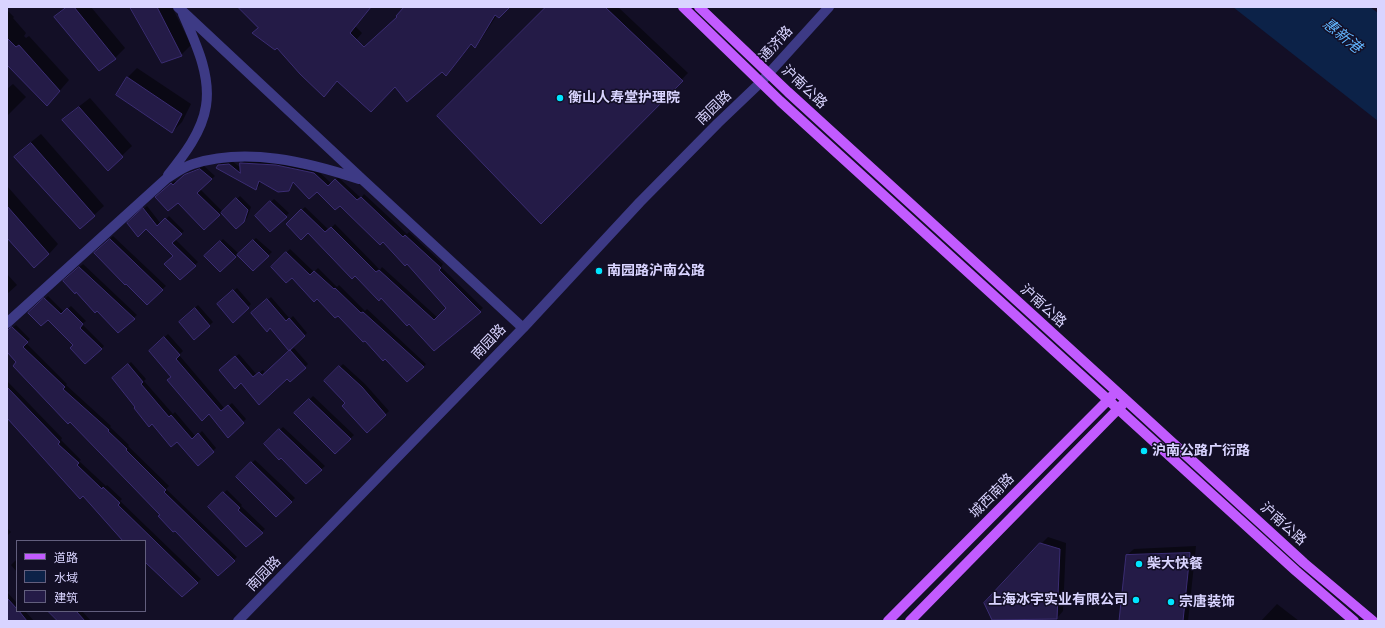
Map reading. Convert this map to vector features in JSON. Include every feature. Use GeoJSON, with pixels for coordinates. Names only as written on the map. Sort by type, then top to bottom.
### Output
{"type":"FeatureCollection","features":[{"type":"Feature","properties":{"kind":"main road","name":"沪南公路"},"geometry":{"type":"LineString","coordinates":[[683,7],[761,82],[907,217],[1296,571],[1354,621]]}},
{"type":"Feature","properties":{"kind":"main road","name":"沪南公路"},"geometry":{"type":"LineString","coordinates":[[699,7],[768,74],[1126,401],[1304,563],[1373,621]]}},
{"type":"Feature","properties":{"kind":"main road","name":"城西南路"},"geometry":{"type":"LineString","coordinates":[[888,621],[1116,391]]}},
{"type":"Feature","properties":{"kind":"main road","name":"城西南路"},"geometry":{"type":"LineString","coordinates":[[910,621],[1126,401]]}},
{"type":"Feature","properties":{"kind":"street","name":"通济路"},"geometry":{"type":"LineString","coordinates":[[761,82],[829,7]]}},
{"type":"Feature","properties":{"kind":"street"},"geometry":{"type":"LineString","coordinates":[[7,323],[166,179],[197,132],[204,114],[207,99],[206,81],[201,59],[180,9]]}},
{"type":"Feature","properties":{"kind":"street"},"geometry":{"type":"LineString","coordinates":[[180,9],[523,328]]}},
{"type":"Feature","properties":{"kind":"street","name":"南园路"},"geometry":{"type":"LineString","coordinates":[[238,621],[523,328],[640,202],[761,82]]}},
{"type":"Feature","properties":{"kind":"street"},"geometry":{"type":"LineString","coordinates":[[166,179],[191,165],[224,158],[246,157],[299,163],[328,169],[363,180]]}},
{"type":"Feature","properties":{"kind":"water","name":"惠新港"},"geometry":{"type":"Polygon","coordinates":[[[1233,7],[1370,7],[1378,13],[1378,121],[1233,7]]]}},
{"type":"Feature","properties":{"kind":"building"},"geometry":{"type":"Polygon","coordinates":[[[67,7],[74,7],[116,59],[99,71],[54,17],[67,7]]]}},
{"type":"Feature","properties":{"kind":"building"},"geometry":{"type":"Polygon","coordinates":[[[130,7],[157,7],[182,56],[162,63],[130,7]]]}},
{"type":"Feature","properties":{"kind":"building"},"geometry":{"type":"Polygon","coordinates":[[[238,7],[371,7],[350,33],[364,47],[397,17],[396,16],[404,7],[510,7],[499,18],[495,15],[475,48],[471,44],[446,76],[442,72],[407,102],[395,87],[371,112],[337,81],[324,97],[300,74],[277,48],[275,50],[252,33],[258,28],[238,7]]]}},
{"type":"Feature","properties":{"kind":"building","name":"衡山人寿堂护理院"},"geometry":{"type":"Polygon","coordinates":[[[546,7],[605,7],[683,81],[541,224],[437,116],[546,7]]]}},
{"type":"Feature","properties":{"kind":"building"},"geometry":{"type":"Polygon","coordinates":[[[7,38],[16,47],[19,45],[60,91],[47,106],[7,65],[7,38]]]}},
{"type":"Feature","properties":{"kind":"building"},"geometry":{"type":"Polygon","coordinates":[[[127,77],[182,114],[172,133],[116,95],[127,77]]]}},
{"type":"Feature","properties":{"kind":"building"},"geometry":{"type":"Polygon","coordinates":[[[79,107],[123,157],[108,171],[62,120],[79,107]]]}},
{"type":"Feature","properties":{"kind":"building"},"geometry":{"type":"Polygon","coordinates":[[[31,143],[95,216],[80,229],[14,157],[31,143]]]}},
{"type":"Feature","properties":{"kind":"building"},"geometry":{"type":"Polygon","coordinates":[[[240,163],[276,165],[314,173],[328,186],[335,179],[357,200],[361,197],[403,237],[405,235],[441,268],[439,270],[481,312],[434,351],[409,324],[407,326],[381,298],[379,301],[355,276],[352,279],[308,233],[301,240],[286,224],[301,209],[325,232],[331,227],[376,272],[379,270],[434,320],[446,308],[407,264],[405,266],[383,242],[380,245],[340,206],[335,210],[317,192],[309,199],[293,182],[289,191],[278,192],[259,181],[256,190],[216,168],[218,165],[229,164],[240,173],[240,163]]]}},
{"type":"Feature","properties":{"kind":"building"},"geometry":{"type":"Polygon","coordinates":[[[200,169],[212,179],[197,193],[220,215],[204,230],[178,203],[168,211],[155,197],[171,183],[173,185],[184,175],[200,169]]]}},
{"type":"Feature","properties":{"kind":"building"},"geometry":{"type":"Polygon","coordinates":[[[236,198],[248,210],[244,222],[236,229],[221,213],[236,198]]]}},
{"type":"Feature","properties":{"kind":"building"},"geometry":{"type":"Polygon","coordinates":[[[270,201],[287,217],[270,232],[255,216],[270,201]]]}},
{"type":"Feature","properties":{"kind":"building"},"geometry":{"type":"Polygon","coordinates":[[[7,206],[49,254],[34,268],[7,238],[7,206]]]}},
{"type":"Feature","properties":{"kind":"building"},"geometry":{"type":"Polygon","coordinates":[[[143,208],[157,226],[165,218],[182,234],[172,243],[196,266],[180,280],[164,264],[173,256],[146,229],[138,237],[127,223],[143,208]]]}},
{"type":"Feature","properties":{"kind":"building"},"geometry":{"type":"Polygon","coordinates":[[[110,239],[163,290],[147,305],[94,253],[110,239]]]}},
{"type":"Feature","properties":{"kind":"building"},"geometry":{"type":"Polygon","coordinates":[[[253,240],[269,256],[253,271],[237,255],[253,240]]]}},
{"type":"Feature","properties":{"kind":"building"},"geometry":{"type":"Polygon","coordinates":[[[220,241],[236,257],[220,272],[204,256],[220,241]]]}},
{"type":"Feature","properties":{"kind":"building"},"geometry":{"type":"Polygon","coordinates":[[[286,252],[310,275],[314,271],[334,289],[335,288],[361,313],[363,312],[424,367],[407,382],[385,359],[383,361],[365,341],[363,342],[338,316],[335,318],[317,299],[314,302],[292,278],[286,283],[271,267],[286,252]]]}},
{"type":"Feature","properties":{"kind":"building"},"geometry":{"type":"Polygon","coordinates":[[[79,267],[135,319],[118,333],[97,311],[95,313],[76,292],[75,294],[63,281],[79,267]]]}},
{"type":"Feature","properties":{"kind":"building"},"geometry":{"type":"Polygon","coordinates":[[[233,290],[249,308],[233,323],[217,304],[233,290]]]}},
{"type":"Feature","properties":{"kind":"building"},"geometry":{"type":"Polygon","coordinates":[[[44,298],[61,314],[67,308],[83,324],[80,328],[102,349],[85,364],[70,348],[73,345],[48,320],[41,326],[28,313],[44,298]]]}},
{"type":"Feature","properties":{"kind":"building"},"geometry":{"type":"Polygon","coordinates":[[[267,299],[286,321],[289,318],[305,336],[289,351],[270,328],[267,332],[251,313],[267,299]]]}},
{"type":"Feature","properties":{"kind":"building"},"geometry":{"type":"Polygon","coordinates":[[[195,308],[210,326],[194,340],[179,322],[195,308]]]}},
{"type":"Feature","properties":{"kind":"building"},"geometry":{"type":"Polygon","coordinates":[[[12,327],[28,342],[23,347],[65,387],[63,389],[109,430],[108,431],[127,449],[126,450],[166,490],[164,492],[235,561],[218,576],[175,531],[173,532],[158,516],[160,515],[70,422],[68,424],[13,366],[16,362],[7,352],[7,331],[12,327]]]}},
{"type":"Feature","properties":{"kind":"building"},"geometry":{"type":"Polygon","coordinates":[[[164,337],[180,355],[176,359],[221,411],[228,405],[244,423],[228,438],[209,414],[202,421],[167,380],[171,377],[149,351],[164,337]]]}},
{"type":"Feature","properties":{"kind":"building"},"geometry":{"type":"Polygon","coordinates":[[[290,350],[306,368],[290,382],[287,379],[259,405],[241,383],[235,389],[219,370],[235,356],[253,377],[259,372],[262,375],[290,350]]]}},
{"type":"Feature","properties":{"kind":"building"},"geometry":{"type":"Polygon","coordinates":[[[128,364],[143,382],[141,384],[169,417],[171,415],[192,439],[198,433],[214,452],[198,466],[177,442],[171,447],[152,424],[149,427],[112,378],[128,364]]]}},
{"type":"Feature","properties":{"kind":"building"},"geometry":{"type":"Polygon","coordinates":[[[339,366],[362,387],[386,415],[367,433],[342,406],[345,403],[324,381],[339,366]]]}},
{"type":"Feature","properties":{"kind":"building"},"geometry":{"type":"Polygon","coordinates":[[[7,387],[60,442],[58,444],[79,463],[77,465],[102,489],[103,487],[120,503],[118,505],[198,583],[182,597],[146,563],[146,540],[122,540],[83,496],[80,499],[7,418],[7,387]]]}},
{"type":"Feature","properties":{"kind":"building"},"geometry":{"type":"Polygon","coordinates":[[[309,399],[351,439],[335,454],[294,413],[309,399]]]}},
{"type":"Feature","properties":{"kind":"building"},"geometry":{"type":"Polygon","coordinates":[[[279,429],[322,470],[306,484],[281,458],[279,460],[264,444],[279,429]]]}},
{"type":"Feature","properties":{"kind":"building"},"geometry":{"type":"Polygon","coordinates":[[[251,462],[292,502],[276,517],[236,477],[251,462]]]}},
{"type":"Feature","properties":{"kind":"building"},"geometry":{"type":"Polygon","coordinates":[[[223,492],[240,508],[238,510],[263,533],[246,547],[208,507],[223,492]]]}},
{"type":"Feature","properties":{"kind":"building"},"geometry":{"type":"Polygon","coordinates":[[[1040,543],[1060,549],[1057,619],[992,620],[984,603],[1040,543]]]}},
{"type":"Feature","properties":{"kind":"building"},"geometry":{"type":"Polygon","coordinates":[[[1190,553],[1183,621],[1119,621],[1126,555],[1190,553]]]}},
{"type":"Feature","properties":{"kind":"building"},"geometry":{"type":"Polygon","coordinates":[[[7,598],[16,608],[16,612],[20,612],[27,621],[7,621],[7,598]]]}},
{"type":"Feature","properties":{"kind":"building"},"geometry":{"type":"Polygon","coordinates":[[[49,612],[77,612],[85,621],[58,621],[49,612]]]}},
{"type":"Feature","properties":{"kind":"place","name":"衡山人寿堂护理院"},"geometry":{"type":"Point","coordinates":[560,98]}},
{"type":"Feature","properties":{"kind":"place","name":"南园路沪南公路"},"geometry":{"type":"Point","coordinates":[599,271]}},
{"type":"Feature","properties":{"kind":"place","name":"沪南公路广衍路"},"geometry":{"type":"Point","coordinates":[1144,451]}},
{"type":"Feature","properties":{"kind":"place","name":"柴大快餐"},"geometry":{"type":"Point","coordinates":[1139,564]}},
{"type":"Feature","properties":{"kind":"place","name":"上海冰宇实业有限公司"},"geometry":{"type":"Point","coordinates":[1136,600]}},
{"type":"Feature","properties":{"kind":"place","name":"宗唐装饰"},"geometry":{"type":"Point","coordinates":[1171,602]}}]}
